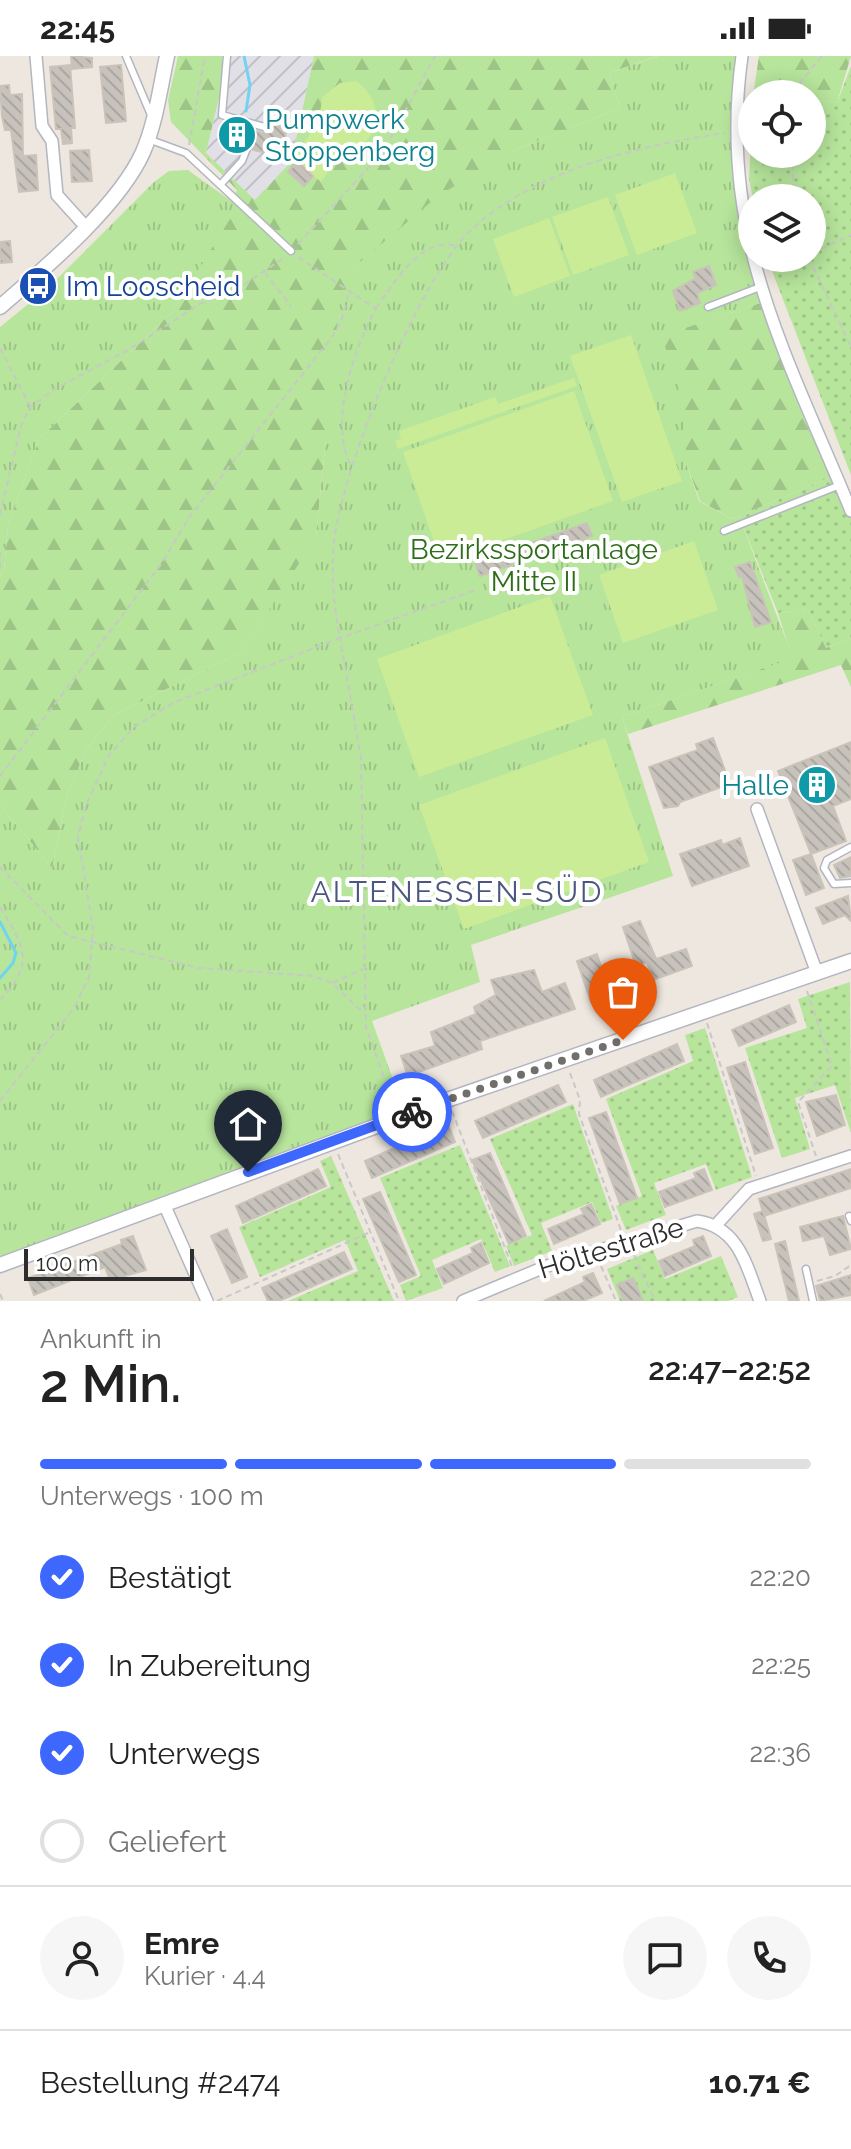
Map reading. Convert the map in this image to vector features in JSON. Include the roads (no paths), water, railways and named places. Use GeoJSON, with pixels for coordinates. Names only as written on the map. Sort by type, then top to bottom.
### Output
{"type":"FeatureCollection","features":[{"type":"Feature","properties":{"kind":"street"},"geometry":{"type":"LineString","coordinates":[[36,56],[42,126],[52,141],[57,195],[85,226]]}},
{"type":"Feature","properties":{"kind":"street"},"geometry":{"type":"LineString","coordinates":[[0,307],[129,179],[148,139],[167,56]]}},
{"type":"Feature","properties":{"kind":"street"},"geometry":{"type":"LineString","coordinates":[[742,56],[735,132],[740,201],[760,287],[851,511]]}},
{"type":"Feature","properties":{"kind":"street"},"geometry":{"type":"LineString","coordinates":[[757,809],[810,976]]}},
{"type":"Feature","properties":{"kind":"street"},"geometry":{"type":"LineString","coordinates":[[0,1265],[398,1117],[851,961]]}},
{"type":"Feature","properties":{"kind":"street","name":"Höltestraße"},"geometry":{"type":"LineString","coordinates":[[716,1225],[749,1189],[851,1156]]}},
{"type":"Feature","properties":{"kind":"street"},"geometry":{"type":"LineString","coordinates":[[164,1204],[207,1301]]}},
{"type":"Feature","properties":{"kind":"street","name":"Höltestraße"},"geometry":{"type":"LineString","coordinates":[[463,1301],[516,1278],[684,1222],[716,1225],[733,1237],[760,1301]]}},
{"type":"Feature","properties":{"kind":"lane"},"geometry":{"type":"LineString","coordinates":[[126,56],[153,121]]}},
{"type":"Feature","properties":{"kind":"lane"},"geometry":{"type":"LineString","coordinates":[[227,56],[222,115],[268,128]]}},
{"type":"Feature","properties":{"kind":"lane"},"geometry":{"type":"LineString","coordinates":[[148,139],[186,153],[289,254]]}},
{"type":"Feature","properties":{"kind":"lane"},"geometry":{"type":"LineString","coordinates":[[221,184],[242,161],[248,146]]}},
{"type":"Feature","properties":{"kind":"lane"},"geometry":{"type":"LineString","coordinates":[[708,307],[760,287]]}},
{"type":"Feature","properties":{"kind":"lane"},"geometry":{"type":"LineString","coordinates":[[724,531],[840,485]]}},
{"type":"Feature","properties":{"kind":"lane"},"geometry":{"type":"LineString","coordinates":[[851,847],[827,860],[824,868],[834,884],[851,883]]}},
{"type":"Feature","properties":{"kind":"lane"},"geometry":{"type":"LineString","coordinates":[[806,1269],[813,1301]]}},
{"type":"Feature","properties":{"kind":"waterway"},"geometry":{"type":"LineString","coordinates":[[244,56],[250,85],[246,111]]}},
{"type":"Feature","properties":{"kind":"waterway"},"geometry":{"type":"LineString","coordinates":[[0,922],[16,953],[13,963],[0,978]]}},
{"type":"Feature","properties":{"kind":"place","name":"Pumpwerk Stoppenberg"},"geometry":{"type":"Point","coordinates":[237,135]}},
{"type":"Feature","properties":{"kind":"place","name":"Im Looscheid"},"geometry":{"type":"Point","coordinates":[38,286]}},
{"type":"Feature","properties":{"kind":"place","name":"Halle"},"geometry":{"type":"Point","coordinates":[817,785]}},
{"type":"Feature","properties":{"kind":"district","name":"ALTENESSEN-SÜD"},"geometry":{"type":"Point","coordinates":[457,891]}},
{"type":"Feature","properties":{"kind":"park label","name":"Bezirkssportanlage Mitte II"},"geometry":{"type":"Point","coordinates":[534,565]}}]}
